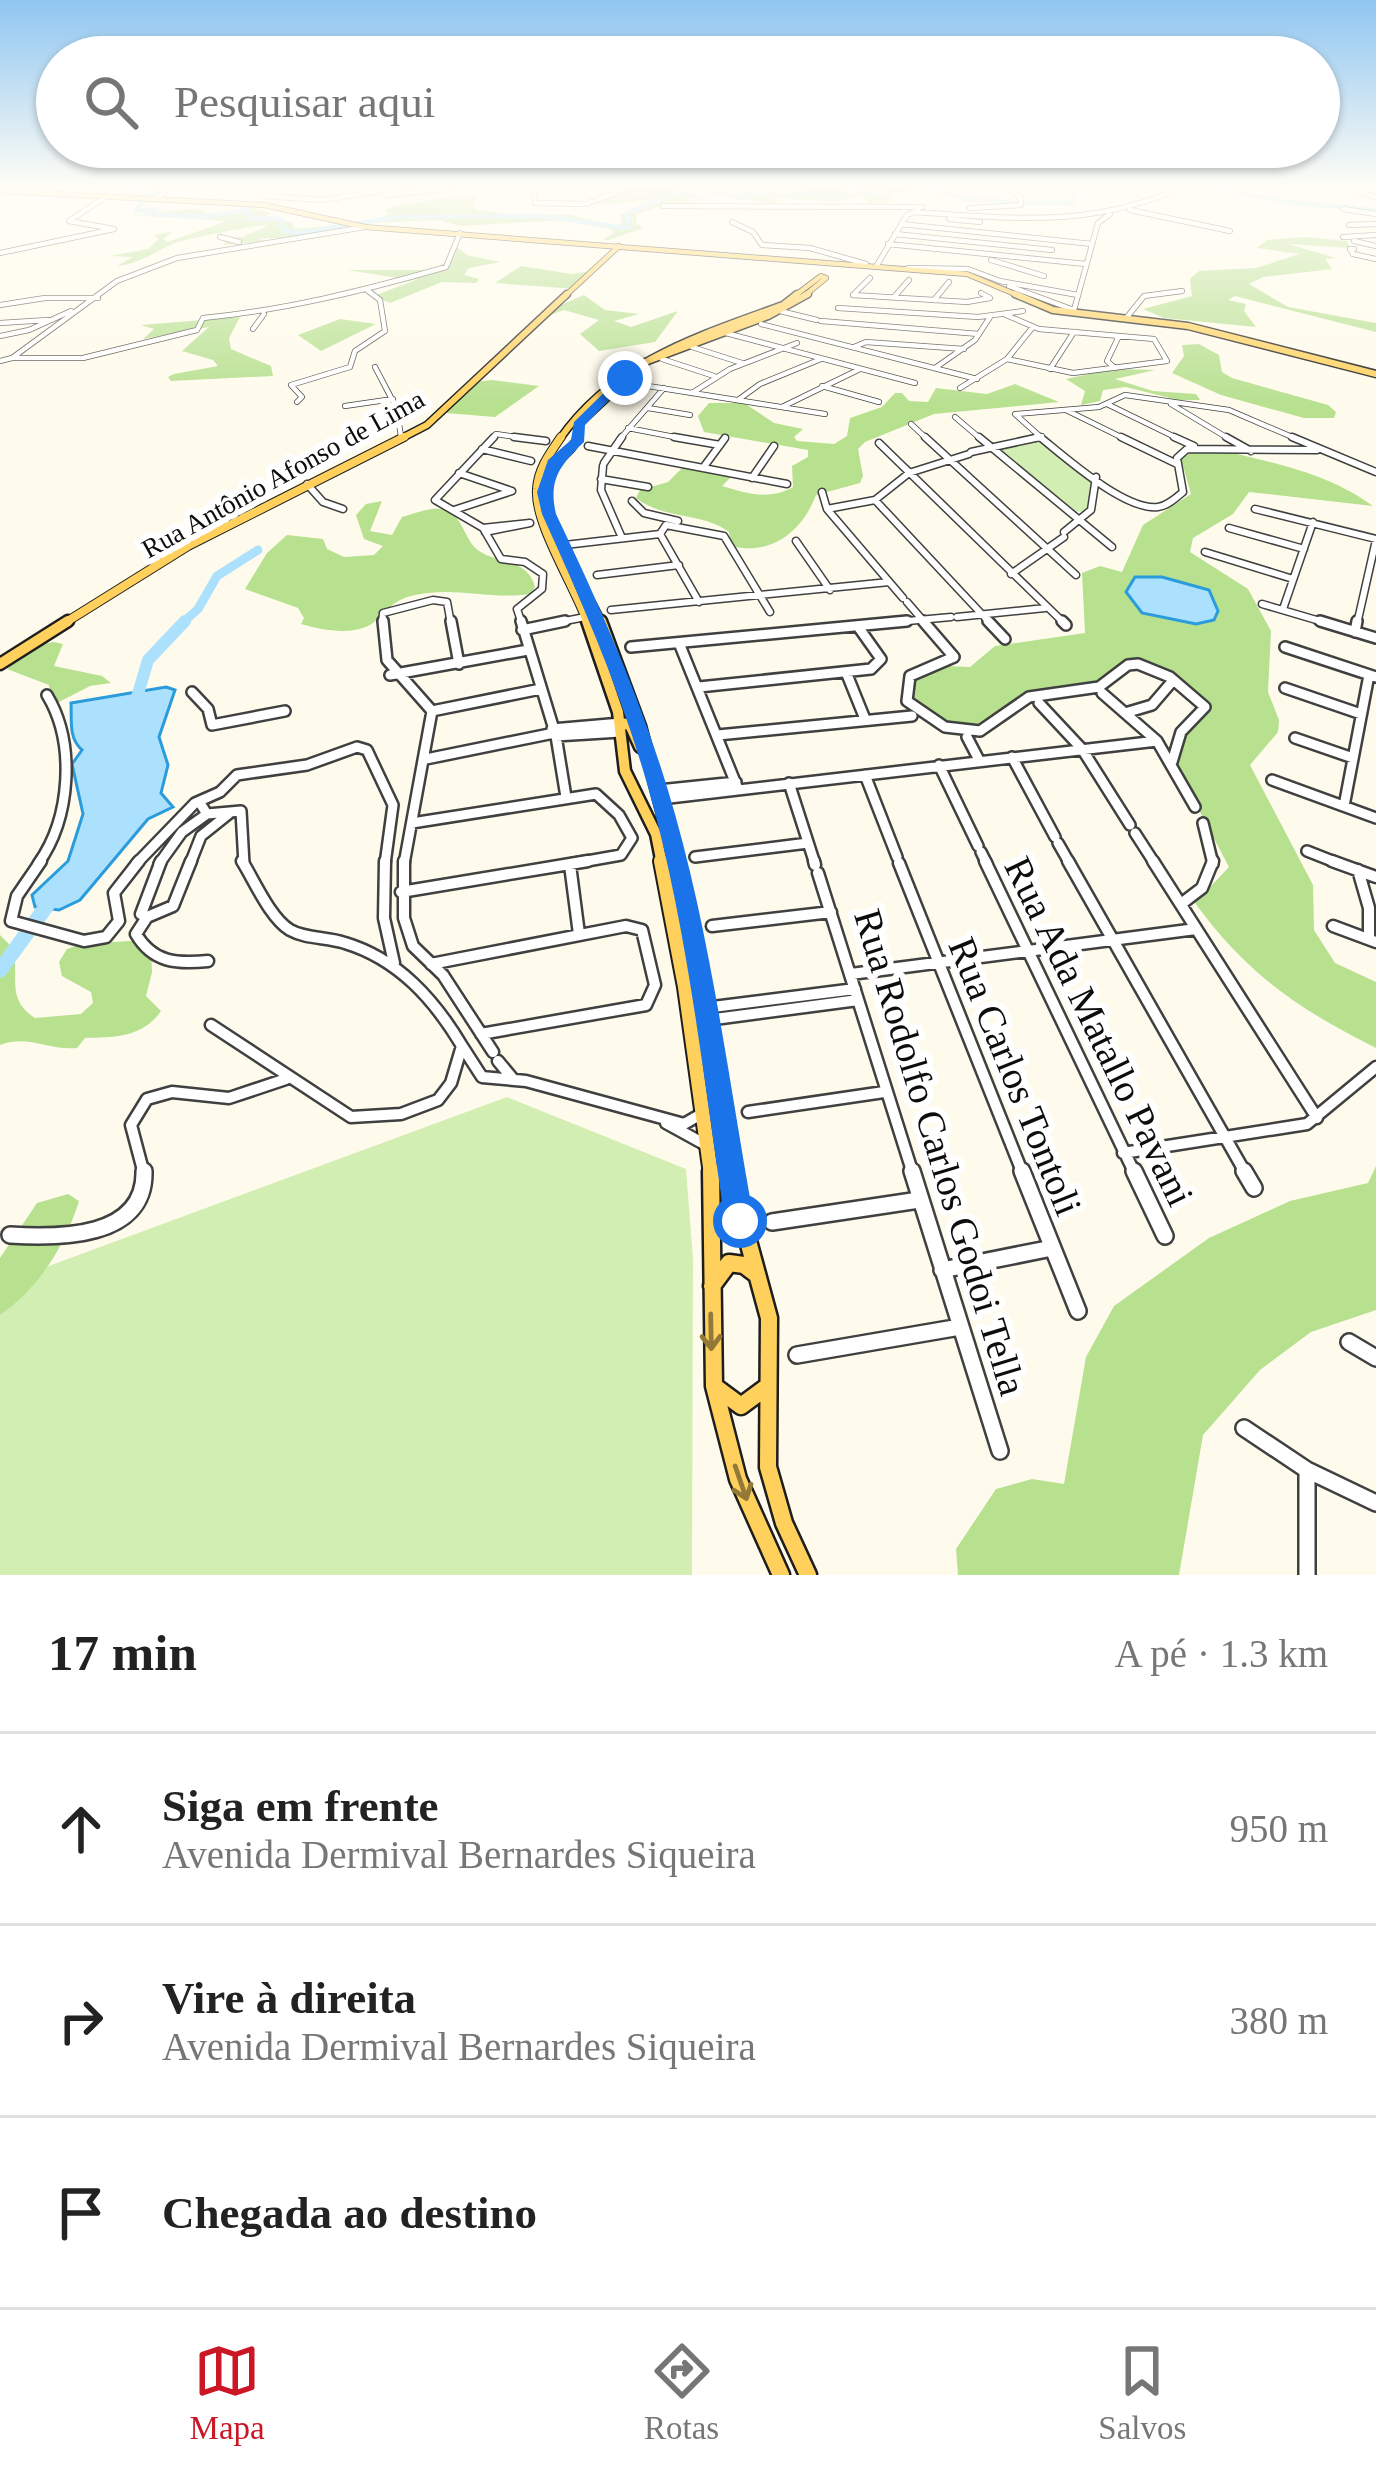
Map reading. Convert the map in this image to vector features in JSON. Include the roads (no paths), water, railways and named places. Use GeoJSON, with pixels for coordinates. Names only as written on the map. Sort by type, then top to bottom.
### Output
{"type":"FeatureCollection","features":[{"type":"Feature","properties":{"kind":"main road","name":"Rua Antônio Afonso de Lima"},"geometry":{"type":"LineString","coordinates":[[0,664],[188,546],[428,425],[605,260]]}},
{"type":"Feature","properties":{"kind":"main road"},"geometry":{"type":"LineString","coordinates":[[754,260],[852,270]]}},
{"type":"Feature","properties":{"kind":"main road"},"geometry":{"type":"LineString","coordinates":[[791,264],[807,263],[823,270],[957,273],[986,280],[1053,310],[1207,331],[1376,374]]}},
{"type":"Feature","properties":{"kind":"main road"},"geometry":{"type":"LineString","coordinates":[[791,264],[823,270],[957,273]]}},
{"type":"Feature","properties":{"kind":"main road"},"geometry":{"type":"LineString","coordinates":[[926,271],[943,268]]}},
{"type":"Feature","properties":{"kind":"main road"},"geometry":{"type":"LineString","coordinates":[[808,1575],[781,1519],[770,1479],[764,1432],[767,1305],[736,1201],[706,1014],[660,794],[598,614],[544,492],[549,469],[569,451],[582,421],[638,368],[782,310],[823,270]]}},
{"type":"Feature","properties":{"kind":"main road"},"geometry":{"type":"LineString","coordinates":[[781,1575],[738,1479],[714,1386],[713,1193],[656,834],[625,771],[621,728],[585,617],[538,503],[538,478],[550,444],[639,361],[771,311],[804,292],[823,270]]}},
{"type":"Feature","properties":{"kind":"main road"},"geometry":{"type":"LineString","coordinates":[[563,433],[579,435]]}},
{"type":"Feature","properties":{"kind":"main road"},"geometry":{"type":"LineString","coordinates":[[550,444],[569,451]]}},
{"type":"Feature","properties":{"kind":"main road"},"geometry":{"type":"LineString","coordinates":[[621,728],[630,725],[644,750]]}},
{"type":"Feature","properties":{"kind":"main road"},"geometry":{"type":"LineString","coordinates":[[620,753],[644,750]]}},
{"type":"Feature","properties":{"kind":"main road"},"geometry":{"type":"LineString","coordinates":[[625,771],[637,774],[652,768]]}},
{"type":"Feature","properties":{"kind":"main road"},"geometry":{"type":"LineString","coordinates":[[710,1290],[729,1263],[744,1265],[758,1276]]}},
{"type":"Feature","properties":{"kind":"main road"},"geometry":{"type":"LineString","coordinates":[[714,1386],[741,1406],[768,1386]]}},
{"type":"Feature","properties":{"kind":"street"},"geometry":{"type":"LineString","coordinates":[[12,358],[117,280],[173,260]]}},
{"type":"Feature","properties":{"kind":"street"},"geometry":{"type":"LineString","coordinates":[[0,361],[83,358],[197,330],[203,318],[264,314],[367,290],[446,267],[449,260]]}},
{"type":"Feature","properties":{"kind":"street"},"geometry":{"type":"LineString","coordinates":[[843,260],[871,269],[968,268],[1045,303],[1074,310],[1088,260]]}},
{"type":"Feature","properties":{"kind":"street"},"geometry":{"type":"LineString","coordinates":[[692,393],[742,363],[813,337],[853,295],[877,260]]}},
{"type":"Feature","properties":{"kind":"street"},"geometry":{"type":"LineString","coordinates":[[968,268],[970,260]]}},
{"type":"Feature","properties":{"kind":"street"},"geometry":{"type":"LineString","coordinates":[[984,260],[1043,276]]}},
{"type":"Feature","properties":{"kind":"street"},"geometry":{"type":"LineString","coordinates":[[1025,260],[1086,265]]}},
{"type":"Feature","properties":{"kind":"street"},"geometry":{"type":"LineString","coordinates":[[1038,288],[1048,261]]}},
{"type":"Feature","properties":{"kind":"street"},"geometry":{"type":"LineString","coordinates":[[894,298],[909,280]]}},
{"type":"Feature","properties":{"kind":"street"},"geometry":{"type":"LineString","coordinates":[[986,280],[1078,295]]}},
{"type":"Feature","properties":{"kind":"street"},"geometry":{"type":"LineString","coordinates":[[934,300],[949,282]]}},
{"type":"Feature","properties":{"kind":"street"},"geometry":{"type":"LineString","coordinates":[[297,402],[302,397],[291,385],[350,367],[355,351],[385,331],[380,300],[367,290]]}},
{"type":"Feature","properties":{"kind":"street"},"geometry":{"type":"LineString","coordinates":[[1127,317],[1144,296],[1182,291]]}},
{"type":"Feature","properties":{"kind":"street"},"geometry":{"type":"LineString","coordinates":[[853,295],[967,302],[990,298],[981,293]]}},
{"type":"Feature","properties":{"kind":"street"},"geometry":{"type":"LineString","coordinates":[[0,305],[45,298],[98,298]]}},
{"type":"Feature","properties":{"kind":"street"},"geometry":{"type":"LineString","coordinates":[[967,302],[972,317]]}},
{"type":"Feature","properties":{"kind":"street"},"geometry":{"type":"LineString","coordinates":[[838,308],[988,319],[1023,311]]}},
{"type":"Feature","properties":{"kind":"street"},"geometry":{"type":"LineString","coordinates":[[0,336],[82,309]]}},
{"type":"Feature","properties":{"kind":"street"},"geometry":{"type":"LineString","coordinates":[[782,310],[845,325],[979,334]]}},
{"type":"Feature","properties":{"kind":"street"},"geometry":{"type":"LineString","coordinates":[[253,328],[264,314]]}},
{"type":"Feature","properties":{"kind":"street"},"geometry":{"type":"LineString","coordinates":[[1006,315],[1032,328],[1154,339],[1167,361],[1073,373],[1007,358]]}},
{"type":"Feature","properties":{"kind":"street"},"geometry":{"type":"LineString","coordinates":[[935,368],[962,350],[988,319]]}},
{"type":"Feature","properties":{"kind":"street"},"geometry":{"type":"LineString","coordinates":[[0,322],[54,320]]}},
{"type":"Feature","properties":{"kind":"street"},"geometry":{"type":"LineString","coordinates":[[761,324],[976,379]]}},
{"type":"Feature","properties":{"kind":"street"},"geometry":{"type":"LineString","coordinates":[[960,388],[1007,358],[1032,328]]}},
{"type":"Feature","properties":{"kind":"street"},"geometry":{"type":"LineString","coordinates":[[1050,369],[1074,332]]}},
{"type":"Feature","properties":{"kind":"street"},"geometry":{"type":"LineString","coordinates":[[719,333],[915,382]]}},
{"type":"Feature","properties":{"kind":"street"},"geometry":{"type":"LineString","coordinates":[[1114,368],[1107,361],[1119,336]]}},
{"type":"Feature","properties":{"kind":"street"},"geometry":{"type":"LineString","coordinates":[[854,347],[866,342],[962,350]]}},
{"type":"Feature","properties":{"kind":"street"},"geometry":{"type":"LineString","coordinates":[[692,347],[742,363]]}},
{"type":"Feature","properties":{"kind":"street"},"geometry":{"type":"LineString","coordinates":[[662,359],[716,376]]}},
{"type":"Feature","properties":{"kind":"street"},"geometry":{"type":"LineString","coordinates":[[738,400],[760,384],[821,359]]}},
{"type":"Feature","properties":{"kind":"street"},"geometry":{"type":"LineString","coordinates":[[375,367],[393,399],[400,436]]}},
{"type":"Feature","properties":{"kind":"street"},"geometry":{"type":"LineString","coordinates":[[782,407],[860,369]]}},
{"type":"Feature","properties":{"kind":"street"},"geometry":{"type":"LineString","coordinates":[[629,383],[826,414]]}},
{"type":"Feature","properties":{"kind":"street"},"geometry":{"type":"LineString","coordinates":[[822,386],[879,402]]}},
{"type":"Feature","properties":{"kind":"street"},"geometry":{"type":"LineString","coordinates":[[621,537],[601,478],[603,464],[664,388]]}},
{"type":"Feature","properties":{"kind":"street"},"geometry":{"type":"LineString","coordinates":[[1194,447],[1180,452],[1177,464],[1184,493],[1163,506],[1137,504],[1016,412],[1107,404],[1125,395],[1235,412],[1376,472]]}},
{"type":"Feature","properties":{"kind":"street"},"geometry":{"type":"LineString","coordinates":[[345,406],[393,399]]}},
{"type":"Feature","properties":{"kind":"street"},"geometry":{"type":"LineString","coordinates":[[1107,404],[1194,447],[1317,450]]}},
{"type":"Feature","properties":{"kind":"street"},"geometry":{"type":"LineString","coordinates":[[1171,404],[1251,451]]}},
{"type":"Feature","properties":{"kind":"street"},"geometry":{"type":"LineString","coordinates":[[648,408],[690,415]]}},
{"type":"Feature","properties":{"kind":"street"},"geometry":{"type":"LineString","coordinates":[[1066,410],[1177,464]]}},
{"type":"Feature","properties":{"kind":"street"},"geometry":{"type":"LineString","coordinates":[[955,417],[1112,547]]}},
{"type":"Feature","properties":{"kind":"street"},"geometry":{"type":"LineString","coordinates":[[911,424],[1076,575]]}},
{"type":"Feature","properties":{"kind":"street"},"geometry":{"type":"LineString","coordinates":[[628,428],[722,441],[703,468]]}},
{"type":"Feature","properties":{"kind":"street"},"geometry":{"type":"LineString","coordinates":[[550,444],[504,432],[435,500],[484,530],[496,555],[535,566],[545,578],[542,590],[517,609],[554,733],[566,797]]}},
{"type":"Feature","properties":{"kind":"street"},"geometry":{"type":"LineString","coordinates":[[827,508],[875,500],[909,473],[989,446],[1042,436]]}},
{"type":"Feature","properties":{"kind":"street"},"geometry":{"type":"LineString","coordinates":[[879,443],[1066,625]]}},
{"type":"Feature","properties":{"kind":"street"},"geometry":{"type":"LineString","coordinates":[[588,446],[787,484]]}},
{"type":"Feature","properties":{"kind":"street"},"geometry":{"type":"LineString","coordinates":[[752,478],[774,446]]}},
{"type":"Feature","properties":{"kind":"street"},"geometry":{"type":"LineString","coordinates":[[482,449],[531,460]]}},
{"type":"Feature","properties":{"kind":"street"},"geometry":{"type":"LineString","coordinates":[[454,510],[512,490],[459,473]]}},
{"type":"Feature","properties":{"kind":"street"},"geometry":{"type":"LineString","coordinates":[[1011,574],[1048,550],[1094,506],[1096,476]]}},
{"type":"Feature","properties":{"kind":"street"},"geometry":{"type":"LineString","coordinates":[[601,478],[648,487]]}},
{"type":"Feature","properties":{"kind":"street"},"geometry":{"type":"LineString","coordinates":[[307,484],[323,502],[343,509]]}},
{"type":"Feature","properties":{"kind":"street"},"geometry":{"type":"LineString","coordinates":[[1095,490],[1113,490]]}},
{"type":"Feature","properties":{"kind":"street"},"geometry":{"type":"LineString","coordinates":[[822,492],[827,508],[954,656],[910,676],[907,701],[922,717],[963,730],[992,727],[1032,696],[1107,686],[1119,680],[1128,665],[1142,663],[1177,682],[1204,706],[1181,732],[1172,762]]}},
{"type":"Feature","properties":{"kind":"street"},"geometry":{"type":"LineString","coordinates":[[875,500],[1005,639]]}},
{"type":"Feature","properties":{"kind":"street"},"geometry":{"type":"LineString","coordinates":[[632,501],[644,513],[724,536],[784,634]]}},
{"type":"Feature","properties":{"kind":"street"},"geometry":{"type":"LineString","coordinates":[[1301,520],[1305,504]]}},
{"type":"Feature","properties":{"kind":"street"},"geometry":{"type":"LineString","coordinates":[[1255,509],[1376,540],[1355,632]]}},
{"type":"Feature","properties":{"kind":"street"},"geometry":{"type":"LineString","coordinates":[[1365,536],[1366,521]]}},
{"type":"Feature","properties":{"kind":"street"},"geometry":{"type":"LineString","coordinates":[[1283,610],[1313,522]]}},
{"type":"Feature","properties":{"kind":"street"},"geometry":{"type":"LineString","coordinates":[[484,530],[530,523],[484,530]]}},
{"type":"Feature","properties":{"kind":"street"},"geometry":{"type":"LineString","coordinates":[[563,543],[633,536],[681,525]]}},
{"type":"Feature","properties":{"kind":"street"},"geometry":{"type":"LineString","coordinates":[[1229,528],[1304,549]]}},
{"type":"Feature","properties":{"kind":"street"},"geometry":{"type":"LineString","coordinates":[[662,530],[698,602]]}},
{"type":"Feature","properties":{"kind":"street"},"geometry":{"type":"LineString","coordinates":[[796,541],[830,590]]}},
{"type":"Feature","properties":{"kind":"street"},"geometry":{"type":"LineString","coordinates":[[1205,552],[1293,579]]}},
{"type":"Feature","properties":{"kind":"street"},"geometry":{"type":"LineString","coordinates":[[598,575],[679,566]]}},
{"type":"Feature","properties":{"kind":"street"},"geometry":{"type":"LineString","coordinates":[[611,610],[889,582]]}},
{"type":"Feature","properties":{"kind":"street"},"geometry":{"type":"LineString","coordinates":[[432,711],[391,675],[385,662],[383,614],[433,600],[447,602],[459,664]]}},
{"type":"Feature","properties":{"kind":"street"},"geometry":{"type":"LineString","coordinates":[[1262,604],[1376,638]]}},
{"type":"Feature","properties":{"kind":"street"},"geometry":{"type":"LineString","coordinates":[[632,647],[634,652],[1045,608]]}},
{"type":"Feature","properties":{"kind":"street"},"geometry":{"type":"LineString","coordinates":[[522,630],[585,617]]}},
{"type":"Feature","properties":{"kind":"street"},"geometry":{"type":"LineString","coordinates":[[699,687],[871,669],[880,663],[879,655],[859,628]]}},
{"type":"Feature","properties":{"kind":"street"},"geometry":{"type":"LineString","coordinates":[[680,646],[737,786]]}},
{"type":"Feature","properties":{"kind":"street"},"geometry":{"type":"LineString","coordinates":[[1285,647],[1373,676],[1344,806]]}},
{"type":"Feature","properties":{"kind":"street"},"geometry":{"type":"LineString","coordinates":[[391,675],[528,650]]}},
{"type":"Feature","properties":{"kind":"street"},"geometry":{"type":"LineString","coordinates":[[846,672],[865,719]]}},
{"type":"Feature","properties":{"kind":"street"},"geometry":{"type":"LineString","coordinates":[[1125,712],[1152,705],[1170,684]]}},
{"type":"Feature","properties":{"kind":"street"},"geometry":{"type":"LineString","coordinates":[[1285,688],[1361,714]]}},
{"type":"Feature","properties":{"kind":"street"},"geometry":{"type":"LineString","coordinates":[[432,711],[541,689]]}},
{"type":"Feature","properties":{"kind":"street"},"geometry":{"type":"LineString","coordinates":[[192,692],[208,709],[212,725],[286,711]]}},
{"type":"Feature","properties":{"kind":"street"},"geometry":{"type":"LineString","coordinates":[[1102,693],[1156,741],[1195,807]]}},
{"type":"Feature","properties":{"kind":"street"},"geometry":{"type":"LineString","coordinates":[[47,695],[61,728],[61,819],[48,850],[17,893],[10,921],[84,941],[106,938],[119,921],[114,893],[118,882],[195,803],[242,811],[240,858],[283,925],[291,932],[357,946],[394,963],[449,1022],[482,1077],[513,1079],[684,1124],[703,1113]]}},
{"type":"Feature","properties":{"kind":"street"},"geometry":{"type":"LineString","coordinates":[[1039,703],[1082,749],[1317,1118]]}},
{"type":"Feature","properties":{"kind":"street"},"geometry":{"type":"LineString","coordinates":[[432,711],[401,892],[413,946],[513,1079]]}},
{"type":"Feature","properties":{"kind":"street"},"geometry":{"type":"LineString","coordinates":[[718,735],[912,716]]}},
{"type":"Feature","properties":{"kind":"street"},"geometry":{"type":"LineString","coordinates":[[427,759],[554,733],[621,728]]}},
{"type":"Feature","properties":{"kind":"street"},"geometry":{"type":"LineString","coordinates":[[967,736],[979,760]]}},
{"type":"Feature","properties":{"kind":"street"},"geometry":{"type":"LineString","coordinates":[[1295,738],[1353,758]]}},
{"type":"Feature","properties":{"kind":"street"},"geometry":{"type":"LineString","coordinates":[[660,794],[1156,741]]}},
{"type":"Feature","properties":{"kind":"street"},"geometry":{"type":"LineString","coordinates":[[147,917],[141,914],[154,873],[180,835],[237,775],[307,765],[357,747],[367,750],[393,805],[382,899],[394,963]]}},
{"type":"Feature","properties":{"kind":"street"},"geometry":{"type":"LineString","coordinates":[[1012,757],[1254,1188]]}},
{"type":"Feature","properties":{"kind":"street","name":"Rua Ada Matallo Pavani"},"geometry":{"type":"LineString","coordinates":[[939,765],[1165,1236]]}},
{"type":"Feature","properties":{"kind":"street","name":"Rua Carlos Tontoli"},"geometry":{"type":"LineString","coordinates":[[865,775],[1078,1311]]}},
{"type":"Feature","properties":{"kind":"street"},"geometry":{"type":"LineString","coordinates":[[1272,780],[1376,818]]}},
{"type":"Feature","properties":{"kind":"street","name":"Rua Rodolfo Carlos Godoi Tella"},"geometry":{"type":"LineString","coordinates":[[789,783],[1000,1451]]}},
{"type":"Feature","properties":{"kind":"street"},"geometry":{"type":"LineString","coordinates":[[401,892],[621,855],[632,838],[619,815],[596,794],[412,823]]}},
{"type":"Feature","properties":{"kind":"street"},"geometry":{"type":"LineString","coordinates":[[208,962],[165,963],[136,934],[147,917],[173,906],[201,836],[231,812]]}},
{"type":"Feature","properties":{"kind":"street"},"geometry":{"type":"LineString","coordinates":[[1181,904],[1199,894],[1213,876],[1214,852],[1202,823]]}},
{"type":"Feature","properties":{"kind":"street"},"geometry":{"type":"LineString","coordinates":[[695,856],[808,843]]}},
{"type":"Feature","properties":{"kind":"street"},"geometry":{"type":"LineString","coordinates":[[1307,851],[1376,878]]}},
{"type":"Feature","properties":{"kind":"street"},"geometry":{"type":"LineString","coordinates":[[570,865],[579,934]]}},
{"type":"Feature","properties":{"kind":"street"},"geometry":{"type":"LineString","coordinates":[[1333,926],[1372,940],[1358,870]]}},
{"type":"Feature","properties":{"kind":"street"},"geometry":{"type":"LineString","coordinates":[[712,926],[831,912]]}},
{"type":"Feature","properties":{"kind":"street"},"geometry":{"type":"LineString","coordinates":[[431,964],[626,926],[641,931],[655,986],[646,1005],[481,1034]]}},
{"type":"Feature","properties":{"kind":"street"},"geometry":{"type":"LineString","coordinates":[[706,1014],[854,988],[940,964],[1196,929]]}},
{"type":"Feature","properties":{"kind":"street"},"geometry":{"type":"LineString","coordinates":[[211,1025],[286,1079],[351,1117],[425,1107],[447,1092],[462,1046]]}},
{"type":"Feature","properties":{"kind":"street"},"geometry":{"type":"LineString","coordinates":[[1124,1153],[1290,1127],[1317,1118],[1376,1067]]}},
{"type":"Feature","properties":{"kind":"street"},"geometry":{"type":"LineString","coordinates":[[10,1235],[54,1240],[78,1236],[130,1213],[146,1190],[148,1161],[131,1125],[147,1099],[183,1089],[212,1100],[227,1099],[286,1079]]}},
{"type":"Feature","properties":{"kind":"street"},"geometry":{"type":"LineString","coordinates":[[748,1112],[884,1092]]}},
{"type":"Feature","properties":{"kind":"street"},"geometry":{"type":"LineString","coordinates":[[656,1118],[706,1145]]}},
{"type":"Feature","properties":{"kind":"street"},"geometry":{"type":"LineString","coordinates":[[772,1222],[919,1200]]}},
{"type":"Feature","properties":{"kind":"street"},"geometry":{"type":"LineString","coordinates":[[942,1270],[1052,1248]]}},
{"type":"Feature","properties":{"kind":"street"},"geometry":{"type":"LineString","coordinates":[[797,1355],[960,1328]]}},
{"type":"Feature","properties":{"kind":"street"},"geometry":{"type":"LineString","coordinates":[[1349,1342],[1376,1358]]}},
{"type":"Feature","properties":{"kind":"street"},"geometry":{"type":"LineString","coordinates":[[1244,1428],[1307,1470],[1376,1503]]}},
{"type":"Feature","properties":{"kind":"street"},"geometry":{"type":"LineString","coordinates":[[1307,1470],[1307,1575]]}},
{"type":"Feature","properties":{"kind":"water"},"geometry":{"type":"Polygon","coordinates":[[[1135,577],[1162,577],[1209,590],[1218,611],[1214,620],[1196,624],[1142,613],[1126,592],[1135,577]]]}},
{"type":"Feature","properties":{"kind":"water"},"geometry":{"type":"Polygon","coordinates":[[[166,687],[175,690],[159,737],[168,765],[161,793],[173,807],[148,819],[80,900],[59,910],[35,907],[32,895],[68,861],[83,814],[72,764],[82,750],[73,734],[71,703],[166,687]]]}},
{"type":"Feature","properties":{"kind":"waterway"},"geometry":{"type":"LineString","coordinates":[[181,624],[198,609],[217,576],[258,550]]}},
{"type":"Feature","properties":{"kind":"waterway"},"geometry":{"type":"LineString","coordinates":[[135,704],[148,660],[185,621]]}},
{"type":"Feature","properties":{"kind":"waterway"},"geometry":{"type":"LineString","coordinates":[[0,970],[54,896]]}}]}
